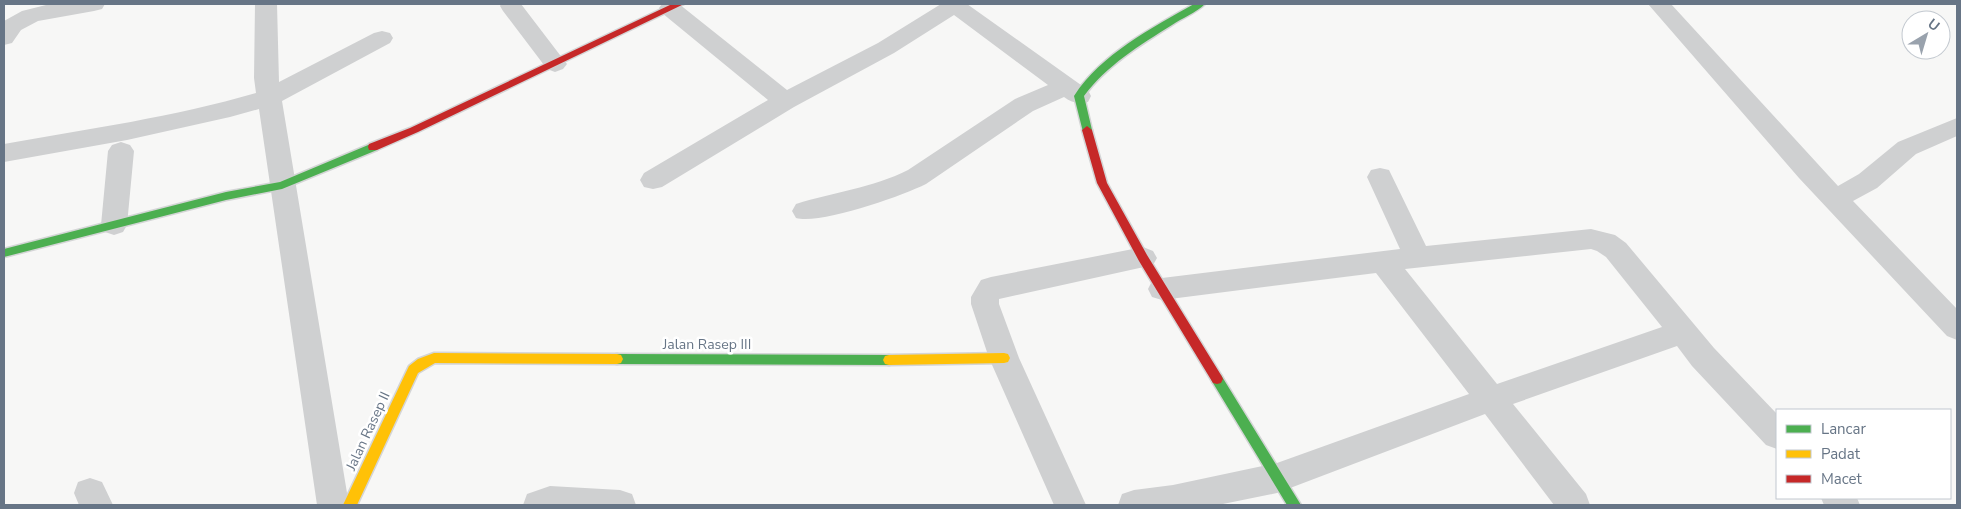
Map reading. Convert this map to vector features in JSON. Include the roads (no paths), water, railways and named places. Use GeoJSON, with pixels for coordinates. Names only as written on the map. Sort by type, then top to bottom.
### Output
{"type":"FeatureCollection","features":[{"type":"Feature","properties":{"kind":"street"},"geometry":{"type":"LineString","coordinates":[[4,38],[12,26],[26,18],[94,4]]}},
{"type":"Feature","properties":{"kind":"street"},"geometry":{"type":"LineString","coordinates":[[266,4],[266,78],[334,504]]}},
{"type":"Feature","properties":{"kind":"street"},"geometry":{"type":"LineString","coordinates":[[653,180],[785,101],[886,48],[955,4],[1072,92],[1102,183],[1143,258],[1294,505]]}},
{"type":"Feature","properties":{"kind":"street"},"geometry":{"type":"LineString","coordinates":[[805,211],[898,188],[917,178],[1024,105],[1084,87],[1100,72],[1163,26],[1200,4]]}},
{"type":"Feature","properties":{"kind":"street"},"geometry":{"type":"LineString","coordinates":[[1659,4],[1835,199],[1957,328]]}},
{"type":"Feature","properties":{"kind":"street"},"geometry":{"type":"LineString","coordinates":[[511,6],[555,64]]}},
{"type":"Feature","properties":{"kind":"street"},"geometry":{"type":"LineString","coordinates":[[4,253],[226,196],[282,185],[414,130],[675,6],[785,101]]}},
{"type":"Feature","properties":{"kind":"street"},"geometry":{"type":"LineString","coordinates":[[4,153],[127,131],[230,109],[269,97],[382,38]]}},
{"type":"Feature","properties":{"kind":"street"},"geometry":{"type":"LineString","coordinates":[[1835,199],[1868,181],[1907,148],[1957,126]]}},
{"type":"Feature","properties":{"kind":"street"},"geometry":{"type":"LineString","coordinates":[[114,224],[120,150]]}},
{"type":"Feature","properties":{"kind":"street"},"geometry":{"type":"LineString","coordinates":[[1380,177],[1418,258]]}},
{"type":"Feature","properties":{"kind":"street"},"geometry":{"type":"LineString","coordinates":[[1162,289],[1383,261],[1591,239],[1599,240],[1616,250],[1703,357],[1776,434]]}},
{"type":"Feature","properties":{"kind":"street"},"geometry":{"type":"LineString","coordinates":[[1070,505],[1004,358],[984,297],[991,288],[1143,258]]}},
{"type":"Feature","properties":{"kind":"street"},"geometry":{"type":"LineString","coordinates":[[1383,261],[1574,505]]}},
{"type":"Feature","properties":{"kind":"street"},"geometry":{"type":"LineString","coordinates":[[1134,505],[1174,500],[1277,478],[1490,399],[1683,332]]}},
{"type":"Feature","properties":{"kind":"street","name":"Jalan Rasep III"},"geometry":{"type":"LineString","coordinates":[[413,370],[422,363],[434,358],[1004,358]]}},
{"type":"Feature","properties":{"kind":"street","name":"Jalan Rasep II"},"geometry":{"type":"LineString","coordinates":[[334,504],[413,370]]}},
{"type":"Feature","properties":{"kind":"street"},"geometry":{"type":"LineString","coordinates":[[539,505],[550,502],[620,505]]}}]}
